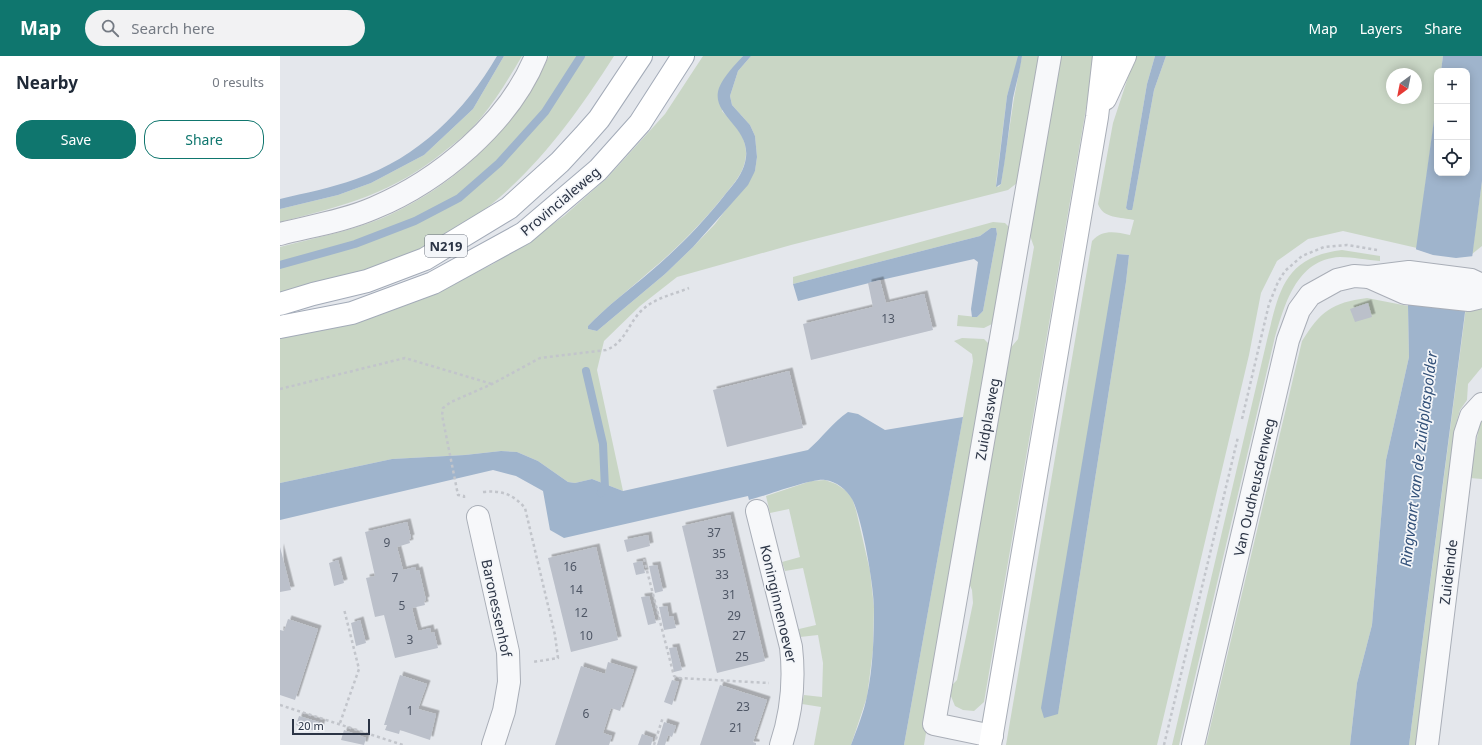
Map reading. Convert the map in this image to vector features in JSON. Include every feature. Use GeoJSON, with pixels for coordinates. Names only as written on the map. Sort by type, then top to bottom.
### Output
{"type":"FeatureCollection","features":[{"type":"Feature","properties":{"kind":"main road","name":"Provincialeweg"},"geometry":{"type":"LineString","coordinates":[[280,304],[313,294],[367,281],[425,259],[510,208],[560,162],[594,124],[640,56]]}},
{"type":"Feature","properties":{"kind":"main road","name":"Provincialeweg"},"geometry":{"type":"LineString","coordinates":[[280,327],[352,313],[433,283],[524,233],[604,164],[640,123],[683,56]]}},
{"type":"Feature","properties":{"kind":"main road","name":"Zuidplasweg"},"geometry":{"type":"LineString","coordinates":[[991,740],[1097,117],[1104,56]]}},
{"type":"Feature","properties":{"kind":"main road","name":"Zuidplasweg"},"geometry":{"type":"LineString","coordinates":[[1097,117],[1125,56]]}},
{"type":"Feature","properties":{"kind":"street"},"geometry":{"type":"LineString","coordinates":[[280,234],[346,218],[373,208],[429,180],[467,149],[490,127],[515,93],[536,56]]}},
{"type":"Feature","properties":{"kind":"street","name":"Zuidplasweg"},"geometry":{"type":"LineString","coordinates":[[991,740],[934,724],[1050,56]]}},
{"type":"Feature","properties":{"kind":"street","name":"Van Oudheusdenweg"},"geometry":{"type":"LineString","coordinates":[[1193,745],[1288,340],[1299,310],[1310,295],[1324,286],[1337,280],[1354,276],[1369,277],[1409,272],[1476,291]]}},
{"type":"Feature","properties":{"kind":"street","name":"Van Oudheusdenweg"},"geometry":{"type":"LineString","coordinates":[[1369,277],[1405,293],[1476,291]]}},
{"type":"Feature","properties":{"kind":"street","name":"Zuideinde"},"geometry":{"type":"LineString","coordinates":[[1427,745],[1465,434],[1471,416],[1482,404]]}},
{"type":"Feature","properties":{"kind":"street","name":"Koninginnenoever"},"geometry":{"type":"LineString","coordinates":[[757,511],[791,647],[794,684],[791,709],[781,745]]}},
{"type":"Feature","properties":{"kind":"street","name":"Baronessenhof"},"geometry":{"type":"LineString","coordinates":[[478,517],[508,652],[509,682],[504,711],[493,745]]}},
{"type":"Feature","properties":{"kind":"path"},"geometry":{"type":"LineString","coordinates":[[457,490],[442,415],[443,408],[450,402],[492,384],[540,358],[606,350],[616,346],[641,311],[660,298],[689,288]]}},
{"type":"Feature","properties":{"kind":"path"},"geometry":{"type":"LineString","coordinates":[[280,389],[405,358],[492,384]]}},
{"type":"Feature","properties":{"kind":"path"},"geometry":{"type":"LineString","coordinates":[[476,493],[495,491],[506,493],[517,499],[525,508],[555,635],[558,658],[508,666]]}},
{"type":"Feature","properties":{"kind":"path"},"geometry":{"type":"LineString","coordinates":[[464,496],[470,494]]}},
{"type":"Feature","properties":{"kind":"path"},"geometry":{"type":"LineString","coordinates":[[644,559],[674,676],[678,678],[794,684]]}},
{"type":"Feature","properties":{"kind":"path"},"geometry":{"type":"LineString","coordinates":[[340,724],[358,669],[344,609]]}},
{"type":"Feature","properties":{"kind":"path"},"geometry":{"type":"LineString","coordinates":[[280,705],[403,745]]}},
{"type":"Feature","properties":{"kind":"path"},"geometry":{"type":"LineString","coordinates":[[654,745],[663,717]]}},
{"type":"Feature","properties":{"kind":"green space"},"geometry":{"type":"Polygon","coordinates":[[[504,56],[522,56],[486,112],[468,132],[427,165],[388,187],[368,196],[347,204],[280,222],[280,209],[338,195],[371,183],[424,155],[473,109],[504,56]]]}},
{"type":"Feature","properties":{"kind":"green space"},"geometry":{"type":"Polygon","coordinates":[[[549,56],[614,56],[577,111],[557,137],[512,186],[488,207],[461,227],[414,252],[358,272],[280,294],[280,247],[368,224],[407,206],[433,191],[480,153],[501,131],[519,108],[536,82],[549,56]]]}},
{"type":"Feature","properties":{"kind":"green space"},"geometry":{"type":"Polygon","coordinates":[[[703,56],[743,56],[724,79],[722,111],[742,136],[746,148],[744,166],[734,184],[700,224],[671,253],[588,326],[588,329],[597,331],[665,274],[715,224],[755,171],[757,157],[755,136],[750,125],[732,105],[730,96],[738,71],[751,56],[1019,56],[1007,96],[996,184],[998,187],[1001,184],[1022,56],[1042,56],[1021,180],[1008,190],[791,245],[677,277],[640,306],[604,341],[597,370],[623,491],[592,479],[575,483],[568,482],[538,461],[517,452],[501,451],[465,455],[392,459],[280,483],[280,337],[437,292],[493,264],[529,241],[564,216],[607,178],[665,114],[703,56]]]}},
{"type":"Feature","properties":{"kind":"green space"},"geometry":{"type":"Polygon","coordinates":[[[1057,56],[1095,56],[984,702],[974,711],[963,710],[955,706],[948,689],[957,680],[973,603],[972,590],[968,581],[1008,351],[1018,339],[1034,247],[1028,230],[1057,56]]]}},
{"type":"Feature","properties":{"kind":"green space"},"geometry":{"type":"Polygon","coordinates":[[[1135,56],[1155,56],[1147,84],[1126,208],[1130,210],[1133,206],[1154,90],[1166,56],[1443,56],[1441,68],[1434,68],[1434,121],[1417,248],[1343,231],[1308,239],[1277,261],[1261,293],[1249,355],[1157,745],[1006,745],[1092,241],[1100,235],[1110,232],[1130,235],[1134,220],[1108,215],[1100,209],[1098,204],[1113,123],[1135,56]],[[1117,254],[1058,714],[1126,282],[1129,255],[1117,254]]]}},
{"type":"Feature","properties":{"kind":"green space"},"geometry":{"type":"Polygon","coordinates":[[[1482,181],[1482,246],[1472,254],[1482,181]]]}},
{"type":"Feature","properties":{"kind":"green space"},"geometry":{"type":"Polygon","coordinates":[[[993,222],[1005,223],[1013,231],[994,323],[984,328],[957,326],[958,315],[977,317],[983,311],[997,234],[996,228],[991,228],[980,236],[793,284],[793,277],[993,222]]]}},
{"type":"Feature","properties":{"kind":"green space"},"geometry":{"type":"Polygon","coordinates":[[[1342,250],[1380,256],[1380,261],[1340,257],[1325,260],[1313,266],[1302,275],[1294,287],[1282,313],[1274,341],[1179,745],[1172,745],[1276,306],[1287,279],[1296,269],[1308,260],[1323,254],[1342,250]]]}},
{"type":"Feature","properties":{"kind":"green space"},"geometry":{"type":"Polygon","coordinates":[[[1367,298],[1408,306],[1409,357],[1386,460],[1372,625],[1357,683],[1350,745],[1206,745],[1302,341],[1315,322],[1328,310],[1344,303],[1367,298]]]}},
{"type":"Feature","properties":{"kind":"green space"},"geometry":{"type":"Polygon","coordinates":[[[1466,307],[1482,309],[1482,367],[1468,384],[1467,400],[1460,410],[1456,424],[1416,745],[1409,745],[1466,307]]]}},
{"type":"Feature","properties":{"kind":"green space"},"geometry":{"type":"Polygon","coordinates":[[[962,338],[984,339],[990,345],[988,370],[924,745],[904,745],[973,361],[972,354],[954,341],[962,338]]]}},
{"type":"Feature","properties":{"kind":"green space"},"geometry":{"type":"Polygon","coordinates":[[[1482,419],[1482,479],[1470,478],[1480,421],[1482,419]]]}},
{"type":"Feature","properties":{"kind":"green space"},"geometry":{"type":"Polygon","coordinates":[[[825,480],[836,484],[845,490],[852,498],[870,571],[874,607],[873,650],[867,697],[851,745],[814,745],[821,707],[802,704],[804,695],[822,697],[823,663],[818,635],[800,637],[799,629],[816,625],[803,568],[785,571],[782,562],[800,557],[789,509],[770,513],[766,496],[811,481],[825,480]]]}},
{"type":"Feature","properties":{"kind":"water"},"geometry":{"type":"Polygon","coordinates":[[[497,56],[504,56],[473,109],[424,155],[371,183],[338,195],[280,209],[280,199],[328,188],[356,179],[379,170],[400,159],[438,130],[455,114],[484,76],[497,56]]]}},
{"type":"Feature","properties":{"kind":"water"},"geometry":{"type":"Polygon","coordinates":[[[743,56],[751,56],[738,71],[730,96],[732,105],[750,125],[755,136],[757,157],[755,171],[748,185],[693,247],[665,274],[597,331],[588,329],[588,326],[603,312],[679,246],[707,217],[740,174],[744,166],[746,153],[744,142],[739,132],[721,107],[718,98],[719,88],[724,79],[743,56]]]}},
{"type":"Feature","properties":{"kind":"water"},"geometry":{"type":"Polygon","coordinates":[[[1018,56],[1022,56],[1013,98],[1003,173],[1001,184],[996,187],[1007,96],[1018,56]]]}},
{"type":"Feature","properties":{"kind":"water"},"geometry":{"type":"Polygon","coordinates":[[[1155,56],[1166,56],[1154,90],[1133,206],[1132,210],[1128,210],[1126,208],[1147,84],[1155,56]]]}},
{"type":"Feature","properties":{"kind":"water","name":"Ringvaart van de Zuidplaspolder"},"geometry":{"type":"Polygon","coordinates":[[[1443,56],[1482,56],[1482,181],[1409,745],[1350,745],[1357,683],[1372,625],[1386,460],[1409,357],[1408,306],[1434,120],[1434,176],[1470,176],[1470,68],[1441,68],[1443,56]]]}},
{"type":"Feature","properties":{"kind":"water"},"geometry":{"type":"Polygon","coordinates":[[[991,228],[996,228],[997,234],[983,311],[977,317],[972,317],[971,309],[978,262],[974,259],[798,301],[793,284],[980,236],[991,228]]]}},
{"type":"Feature","properties":{"kind":"water"},"geometry":{"type":"Polygon","coordinates":[[[1117,254],[1129,255],[1126,282],[1058,714],[1044,718],[1041,708],[1117,254]]]}},
{"type":"Feature","properties":{"kind":"water"},"geometry":{"type":"Polygon","coordinates":[[[848,412],[858,414],[885,430],[963,417],[904,745],[851,745],[864,708],[869,685],[872,663],[874,608],[867,552],[856,508],[847,492],[841,486],[833,482],[819,480],[749,500],[748,496],[564,538],[550,530],[543,491],[516,476],[493,470],[280,520],[280,483],[392,459],[465,455],[501,451],[517,452],[538,461],[568,482],[575,483],[592,479],[623,491],[808,450],[837,420],[848,412]]]}},
{"type":"Feature","properties":{"kind":"pier"},"geometry":{"type":"Polygon","coordinates":[[[1415,249],[1433,255],[1456,258],[1474,256],[1467,311],[1427,303],[1406,305],[1415,249]]]}},
{"type":"Feature","properties":{"kind":"building"},"geometry":{"type":"Polygon","coordinates":[[[880,280],[886,303],[924,294],[933,330],[811,360],[803,324],[873,307],[868,283],[880,280]]]}},
{"type":"Feature","properties":{"kind":"building"},"geometry":{"type":"Polygon","coordinates":[[[1368,303],[1372,317],[1355,322],[1350,309],[1368,303]]]}},
{"type":"Feature","properties":{"kind":"building"},"geometry":{"type":"Polygon","coordinates":[[[789,371],[803,428],[727,447],[713,390],[789,371]]]}},
{"type":"Feature","properties":{"kind":"building"},"geometry":{"type":"Polygon","coordinates":[[[730,515],[765,661],[717,673],[682,526],[730,515]]]}},
{"type":"Feature","properties":{"kind":"building"},"geometry":{"type":"Polygon","coordinates":[[[407,522],[411,538],[409,539],[410,543],[397,547],[403,570],[415,567],[416,571],[419,570],[426,600],[424,601],[425,605],[412,608],[418,631],[430,628],[431,633],[434,632],[438,648],[395,658],[384,615],[375,617],[366,578],[375,576],[365,532],[407,522]]]}},
{"type":"Feature","properties":{"kind":"building"},"geometry":{"type":"Polygon","coordinates":[[[648,535],[650,546],[627,552],[624,540],[648,535]]]}},
{"type":"Feature","properties":{"kind":"building"},"geometry":{"type":"Polygon","coordinates":[[[280,547],[291,590],[280,592],[280,547]]]}},
{"type":"Feature","properties":{"kind":"building"},"geometry":{"type":"Polygon","coordinates":[[[596,547],[618,640],[571,652],[548,558],[596,547]]]}},
{"type":"Feature","properties":{"kind":"building"},"geometry":{"type":"Polygon","coordinates":[[[338,560],[344,583],[334,586],[329,563],[338,560]]]}},
{"type":"Feature","properties":{"kind":"building"},"geometry":{"type":"Polygon","coordinates":[[[642,561],[645,573],[636,575],[633,563],[642,561]]]}},
{"type":"Feature","properties":{"kind":"building"},"geometry":{"type":"Polygon","coordinates":[[[657,565],[663,591],[655,593],[649,566],[657,565]]]}},
{"type":"Feature","properties":{"kind":"building"},"geometry":{"type":"Polygon","coordinates":[[[649,596],[656,623],[648,625],[641,597],[649,596]]]}},
{"type":"Feature","properties":{"kind":"building"},"geometry":{"type":"Polygon","coordinates":[[[667,606],[669,617],[673,616],[676,628],[664,630],[659,607],[667,606]]]}},
{"type":"Feature","properties":{"kind":"building"},"geometry":{"type":"Polygon","coordinates":[[[288,619],[318,629],[295,700],[280,695],[280,630],[284,631],[288,619]]]}},
{"type":"Feature","properties":{"kind":"building"},"geometry":{"type":"Polygon","coordinates":[[[360,620],[366,643],[356,646],[351,623],[360,620]]]}},
{"type":"Feature","properties":{"kind":"building"},"geometry":{"type":"Polygon","coordinates":[[[676,647],[682,670],[674,672],[669,648],[676,647]]]}},
{"type":"Feature","properties":{"kind":"building"},"geometry":{"type":"Polygon","coordinates":[[[608,662],[634,670],[620,711],[611,708],[603,733],[612,736],[609,745],[555,745],[581,666],[605,674],[608,662]]]}},
{"type":"Feature","properties":{"kind":"building"},"geometry":{"type":"Polygon","coordinates":[[[400,675],[427,684],[418,709],[436,714],[430,740],[400,730],[399,734],[385,730],[387,725],[384,725],[400,675]]]}},
{"type":"Feature","properties":{"kind":"building"},"geometry":{"type":"Polygon","coordinates":[[[672,680],[679,682],[672,705],[664,702],[672,680]]]}},
{"type":"Feature","properties":{"kind":"building"},"geometry":{"type":"Polygon","coordinates":[[[720,685],[767,700],[753,742],[756,743],[756,745],[700,745],[720,685]]]}},
{"type":"Feature","properties":{"kind":"building"},"geometry":{"type":"Polygon","coordinates":[[[299,716],[322,723],[319,732],[296,725],[299,716]]]}},
{"type":"Feature","properties":{"kind":"building"},"geometry":{"type":"Polygon","coordinates":[[[664,722],[676,726],[672,737],[668,735],[665,745],[657,745],[664,722]]]}},
{"type":"Feature","properties":{"kind":"building"},"geometry":{"type":"Polygon","coordinates":[[[344,730],[366,738],[364,745],[341,740],[344,730]]]}},
{"type":"Feature","properties":{"kind":"building"},"geometry":{"type":"Polygon","coordinates":[[[642,734],[653,738],[651,745],[638,745],[642,734]]]}},
{"type":"Feature","properties":{"kind":"waterway"},"geometry":{"type":"LineString","coordinates":[[280,265],[355,244],[415,221],[459,198],[499,163],[545,112],[581,56]]}},
{"type":"Feature","properties":{"kind":"waterway"},"geometry":{"type":"LineString","coordinates":[[586,371],[603,444],[605,489],[601,493]]}}]}
